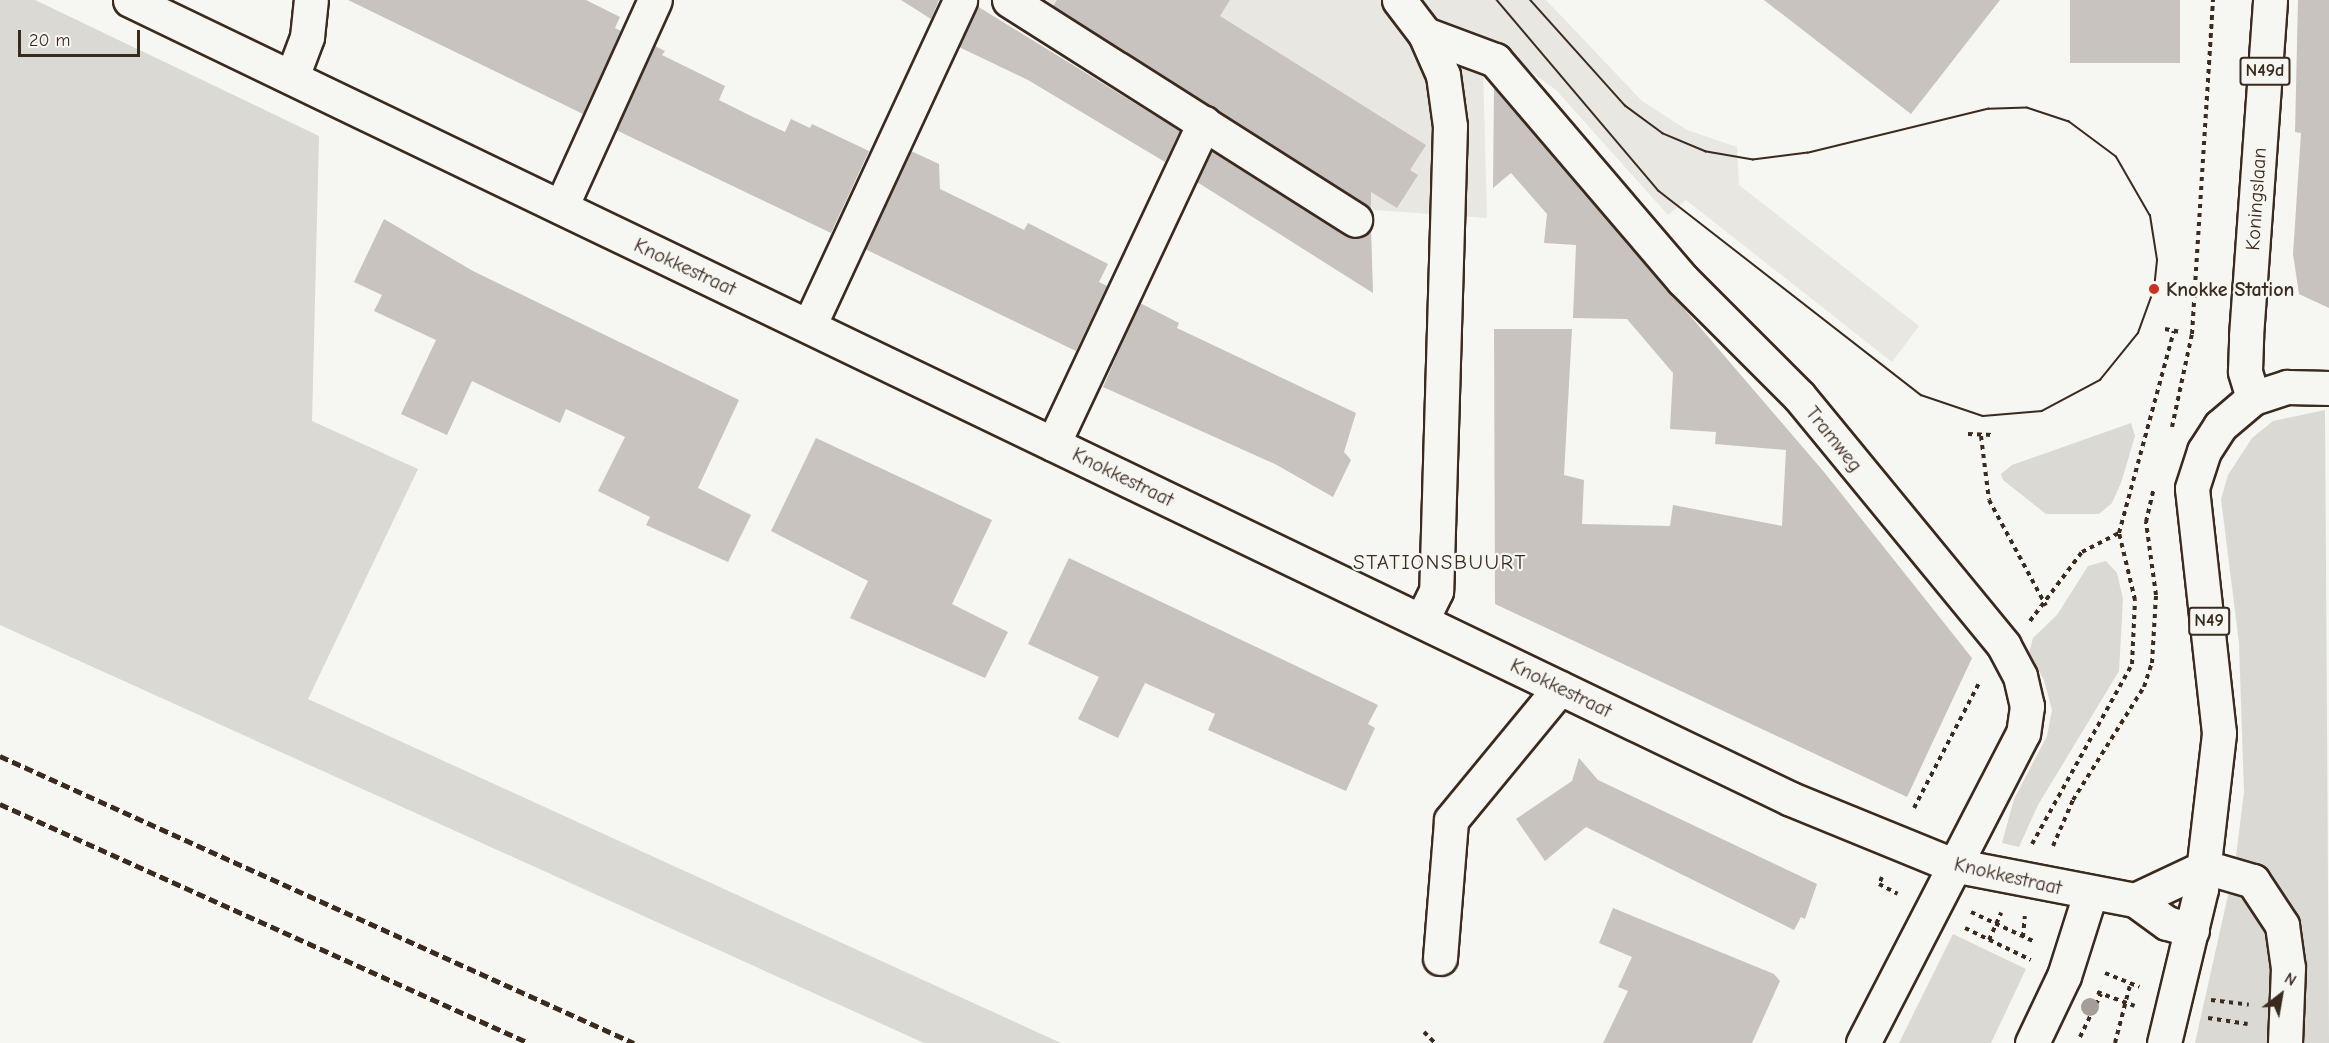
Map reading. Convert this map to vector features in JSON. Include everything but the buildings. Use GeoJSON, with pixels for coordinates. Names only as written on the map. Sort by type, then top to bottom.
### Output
{"type":"FeatureCollection","features":[{"type":"Feature","properties":{"kind":"street","name":"Knokkestraat"},"geometry":{"type":"LineString","coordinates":[[130,0],[1848,825],[1953,865],[2036,884],[2135,900],[2167,923],[2192,930]]}},
{"type":"Feature","properties":{"kind":"street"},"geometry":{"type":"LineString","coordinates":[[292,77],[307,37],[311,0]]}},
{"type":"Feature","properties":{"kind":"street"},"geometry":{"type":"LineString","coordinates":[[561,207],[655,0]]}},
{"type":"Feature","properties":{"kind":"street"},"geometry":{"type":"LineString","coordinates":[[809,326],[960,0]]}},
{"type":"Feature","properties":{"kind":"street"},"geometry":{"type":"LineString","coordinates":[[1009,0],[1355,220]]}},
{"type":"Feature","properties":{"kind":"street"},"geometry":{"type":"LineString","coordinates":[[1399,0],[1425,34],[1443,75],[1450,126],[1436,591],[1422,620]]}},
{"type":"Feature","properties":{"kind":"street","name":"Koningslaan"},"geometry":{"type":"LineString","coordinates":[[2253,398],[2245,371],[2246,336],[2268,5]]}},
{"type":"Feature","properties":{"kind":"street","name":"Tramweg"},"geometry":{"type":"LineString","coordinates":[[1425,34],[1495,60],[1683,280],[1799,396],[2004,646],[2027,706],[2023,733],[1953,865],[1920,896],[1863,1043]]}},
{"type":"Feature","properties":{"kind":"street"},"geometry":{"type":"LineString","coordinates":[[1053,444],[1204,123]]}},
{"type":"Feature","properties":{"kind":"street","name":"N49"},"geometry":{"type":"LineString","coordinates":[[2169,1017],[2192,930],[2205,867],[2219,733],[2214,652],[2192,488],[2204,451],[2220,426],[2253,398],[2287,387],[2329,388]]}},
{"type":"Feature","properties":{"kind":"street"},"geometry":{"type":"LineString","coordinates":[[1440,958],[1451,820],[1560,688]]}},
{"type":"Feature","properties":{"kind":"street"},"geometry":{"type":"LineString","coordinates":[[2135,900],[2205,867],[2253,881],[2282,925],[2286,1027]]}},
{"type":"Feature","properties":{"kind":"street"},"geometry":{"type":"LineString","coordinates":[[2032,1043],[2064,976],[2090,894]]}},
{"type":"Feature","properties":{"kind":"path"},"geometry":{"type":"LineString","coordinates":[[2169,437],[2192,334],[2213,0]]}},
{"type":"Feature","properties":{"kind":"path"},"geometry":{"type":"LineString","coordinates":[[2165,329],[2181,332]]}},
{"type":"Feature","properties":{"kind":"path"},"geometry":{"type":"LineString","coordinates":[[2029,850],[2132,664],[2135,600],[2119,533],[2174,331]]}},
{"type":"Feature","properties":{"kind":"path"},"geometry":{"type":"LineString","coordinates":[[1968,434],[1994,435]]}},
{"type":"Feature","properties":{"kind":"path"},"geometry":{"type":"LineString","coordinates":[[1981,436],[1989,500],[2046,606]]}},
{"type":"Feature","properties":{"kind":"path"},"geometry":{"type":"LineString","coordinates":[[1887,865],[1879,884],[1920,896],[1996,924],[2023,937],[2036,884],[2073,801],[2144,687],[2152,663],[2156,595],[2146,522],[2154,487]]}},
{"type":"Feature","properties":{"kind":"path"},"geometry":{"type":"LineString","coordinates":[[1989,940],[2005,906]]}},
{"type":"Feature","properties":{"kind":"path"},"geometry":{"type":"LineString","coordinates":[[1958,924],[2035,962]]}},
{"type":"Feature","properties":{"kind":"path"},"geometry":{"type":"LineString","coordinates":[[2115,1043],[2130,985],[2169,1017],[2286,1027]]}},
{"type":"Feature","properties":{"kind":"path"},"geometry":{"type":"LineString","coordinates":[[2077,1043],[2101,994]]}},
{"type":"Feature","properties":{"kind":"path"},"geometry":{"type":"LineString","coordinates":[[2113,1000],[2169,1017],[2286,1027]]}},
{"type":"Feature","properties":{"kind":"path"},"geometry":{"type":"LineString","coordinates":[[1424,1032],[1435,1043]]}},
{"type":"Feature","properties":{"kind":"shaded area"},"geometry":{"type":"Polygon","coordinates":[[[0,0],[35,0],[319,136],[312,421],[418,469],[308,699],[1061,1043],[924,1043],[0,625],[0,0]]]}},
{"type":"Feature","properties":{"kind":"shaded area"},"geometry":{"type":"Polygon","coordinates":[[[1040,0],[1546,0],[1642,101],[1687,130],[1737,147],[1739,185],[1919,326],[1892,362],[1686,200],[1668,215],[1556,90],[1499,48],[1483,67],[1487,218],[1374,210],[1040,0]]]}},
{"type":"Feature","properties":{"kind":"shaded area"},"geometry":{"type":"Polygon","coordinates":[[[2325,410],[2329,1043],[2195,1043],[2235,864],[2244,792],[2239,643],[2221,499],[2228,475],[2252,438],[2273,421],[2325,410]]]}},
{"type":"Feature","properties":{"kind":"shaded area"},"geometry":{"type":"Polygon","coordinates":[[[2131,423],[2135,436],[2121,483],[2112,503],[2099,514],[2046,514],[2003,480],[2001,474],[2012,465],[2131,423]]]}},
{"type":"Feature","properties":{"kind":"shaded area"},"geometry":{"type":"Polygon","coordinates":[[[2106,561],[2117,573],[2123,599],[2119,671],[2038,805],[2019,847],[2002,843],[2014,799],[2047,736],[2052,710],[2044,680],[2029,653],[2033,638],[2057,615],[2088,566],[2106,561]]]}},
{"type":"Feature","properties":{"kind":"shaded area"},"geometry":{"type":"Polygon","coordinates":[[[1953,934],[2026,969],[1991,1043],[1899,1043],[1953,934]]]}},
{"type":"Feature","properties":{"kind":"tram line"},"geometry":{"type":"LineString","coordinates":[[1497,0],[1659,191],[1921,395],[1983,416],[2042,411],[2100,380],[2138,333],[2154,289],[2157,260],[2150,216],[2116,157],[2069,122],[2027,108],[1989,109],[1808,153],[1753,160],[1706,152],[1663,134],[1625,106],[1530,0]]}},
{"type":"Feature","properties":{"kind":"railway"},"geometry":{"type":"LineString","coordinates":[[0,756],[634,1043]]}},
{"type":"Feature","properties":{"kind":"railway"},"geometry":{"type":"LineString","coordinates":[[0,804],[529,1043]]}},
{"type":"Feature","properties":{"kind":"place","name":"Knokke Station"},"geometry":{"type":"Point","coordinates":[2154,289]}},
{"type":"Feature","properties":{"kind":"district","name":"STATIONSBUURT"},"geometry":{"type":"Point","coordinates":[1440,562]}}]}
